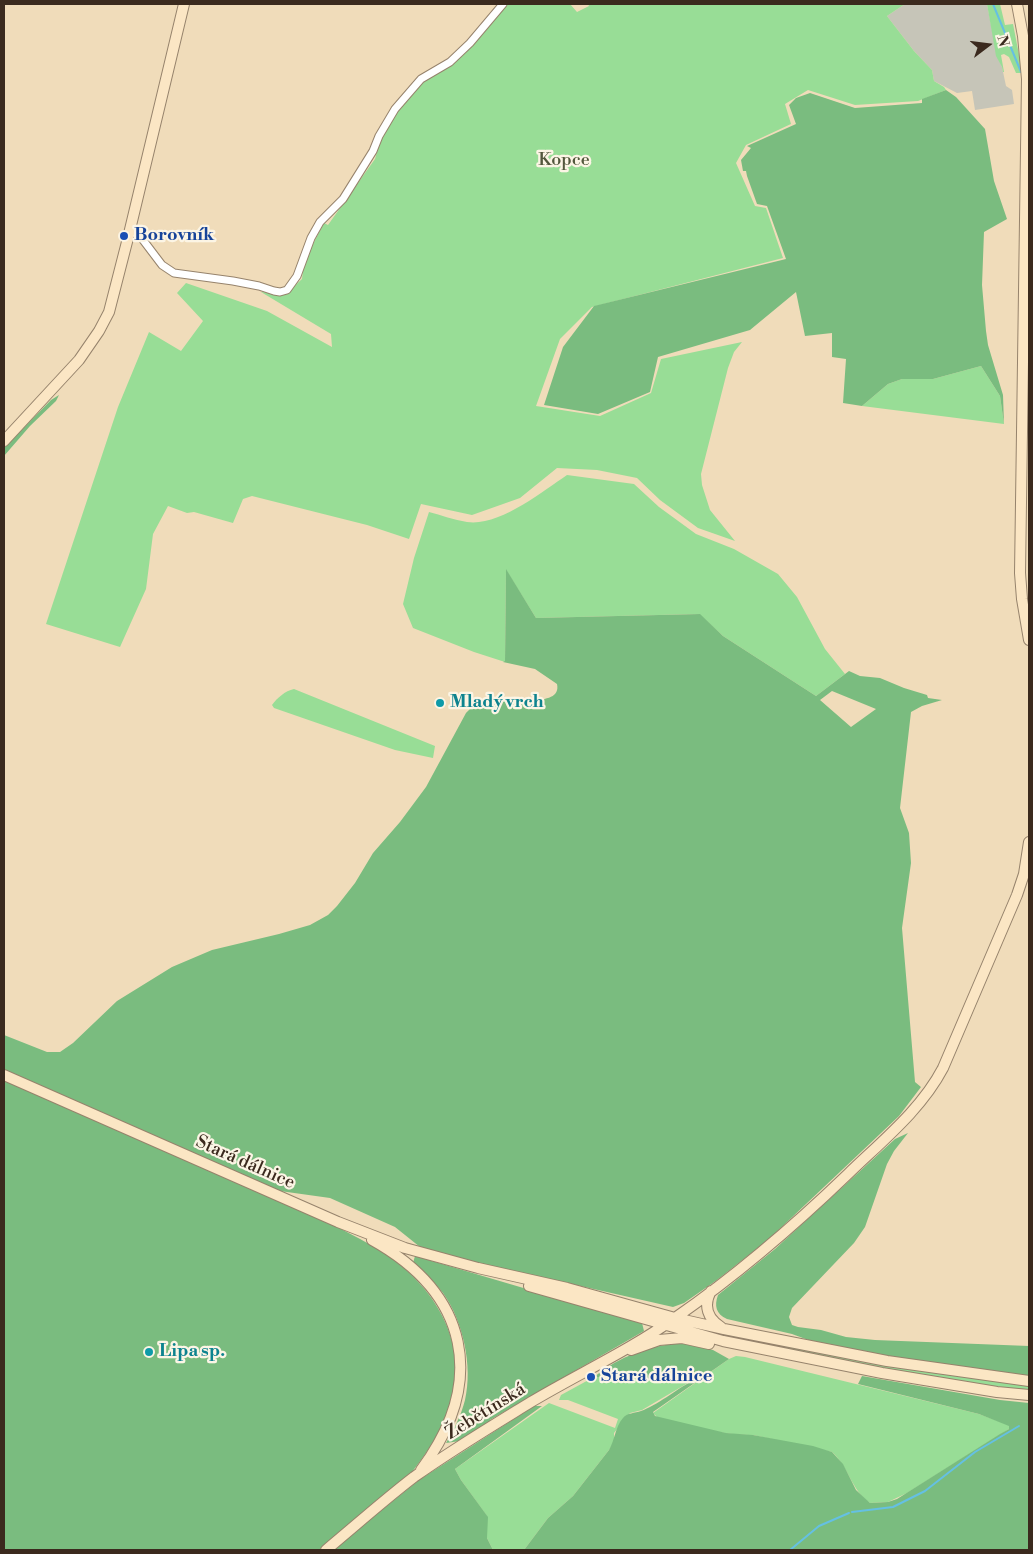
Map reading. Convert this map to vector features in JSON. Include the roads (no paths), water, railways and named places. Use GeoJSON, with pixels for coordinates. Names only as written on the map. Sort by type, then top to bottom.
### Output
{"type":"FeatureCollection","features":[{"type":"Feature","properties":{"kind":"street"},"geometry":{"type":"LineString","coordinates":[[4,440],[79,360],[99,331],[112,301],[184,4]]}},
{"type":"Feature","properties":{"kind":"street"},"geometry":{"type":"LineString","coordinates":[[130,230],[140,236],[162,265],[174,273],[233,281],[280,292],[287,290],[297,276],[304,255],[320,222],[343,198],[374,151],[379,136],[395,109],[422,79],[450,62],[470,43],[502,4]]}},
{"type":"Feature","properties":{"kind":"street"},"geometry":{"type":"LineString","coordinates":[[1017,4],[1027,76],[1020,573],[1029,640]]}},
{"type":"Feature","properties":{"kind":"street","name":"Žebětínská"},"geometry":{"type":"LineString","coordinates":[[326,1550],[416,1476],[531,1402],[665,1325],[712,1291],[773,1243],[888,1136],[927,1095],[946,1062],[1017,895],[1024,874],[1029,842]]}},
{"type":"Feature","properties":{"kind":"street","name":"Stará dálnice"},"geometry":{"type":"LineString","coordinates":[[4,1075],[338,1222],[405,1248],[724,1329],[887,1360],[1029,1381]]}},
{"type":"Feature","properties":{"kind":"street"},"geometry":{"type":"LineString","coordinates":[[338,1222],[386,1248],[426,1281],[438,1297],[452,1323],[460,1360],[458,1397],[452,1416],[425,1464],[416,1476]]}},
{"type":"Feature","properties":{"kind":"street","name":"Stará dálnice"},"geometry":{"type":"LineString","coordinates":[[478,1268],[533,1287],[716,1339],[882,1373],[1029,1396]]}},
{"type":"Feature","properties":{"kind":"street"},"geometry":{"type":"LineString","coordinates":[[712,1291],[707,1300],[707,1310],[714,1322],[724,1329]]}},
{"type":"Feature","properties":{"kind":"street"},"geometry":{"type":"LineString","coordinates":[[604,1360],[659,1340],[682,1338],[728,1347],[782,1354]]}},
{"type":"Feature","properties":{"kind":"waterway"},"geometry":{"type":"LineString","coordinates":[[993,4],[1021,72]]}},
{"type":"Feature","properties":{"kind":"waterway"},"geometry":{"type":"LineString","coordinates":[[852,1512],[893,1507],[925,1491],[975,1452],[1019,1426]]}},
{"type":"Feature","properties":{"kind":"waterway"},"geometry":{"type":"LineString","coordinates":[[790,1550],[819,1526],[849,1513]]}},
{"type":"Feature","properties":{"kind":"place","name":"Borovník"},"geometry":{"type":"Point","coordinates":[124,236]}},
{"type":"Feature","properties":{"kind":"place","name":"Mladý vrch"},"geometry":{"type":"Point","coordinates":[440,703]}},
{"type":"Feature","properties":{"kind":"place","name":"Lipa sp."},"geometry":{"type":"Point","coordinates":[149,1352]}},
{"type":"Feature","properties":{"kind":"place","name":"Stará dálnice"},"geometry":{"type":"Point","coordinates":[591,1377]}},
{"type":"Feature","properties":{"kind":"park label","name":"Kopce"},"geometry":{"type":"Point","coordinates":[564,161]}}]}
